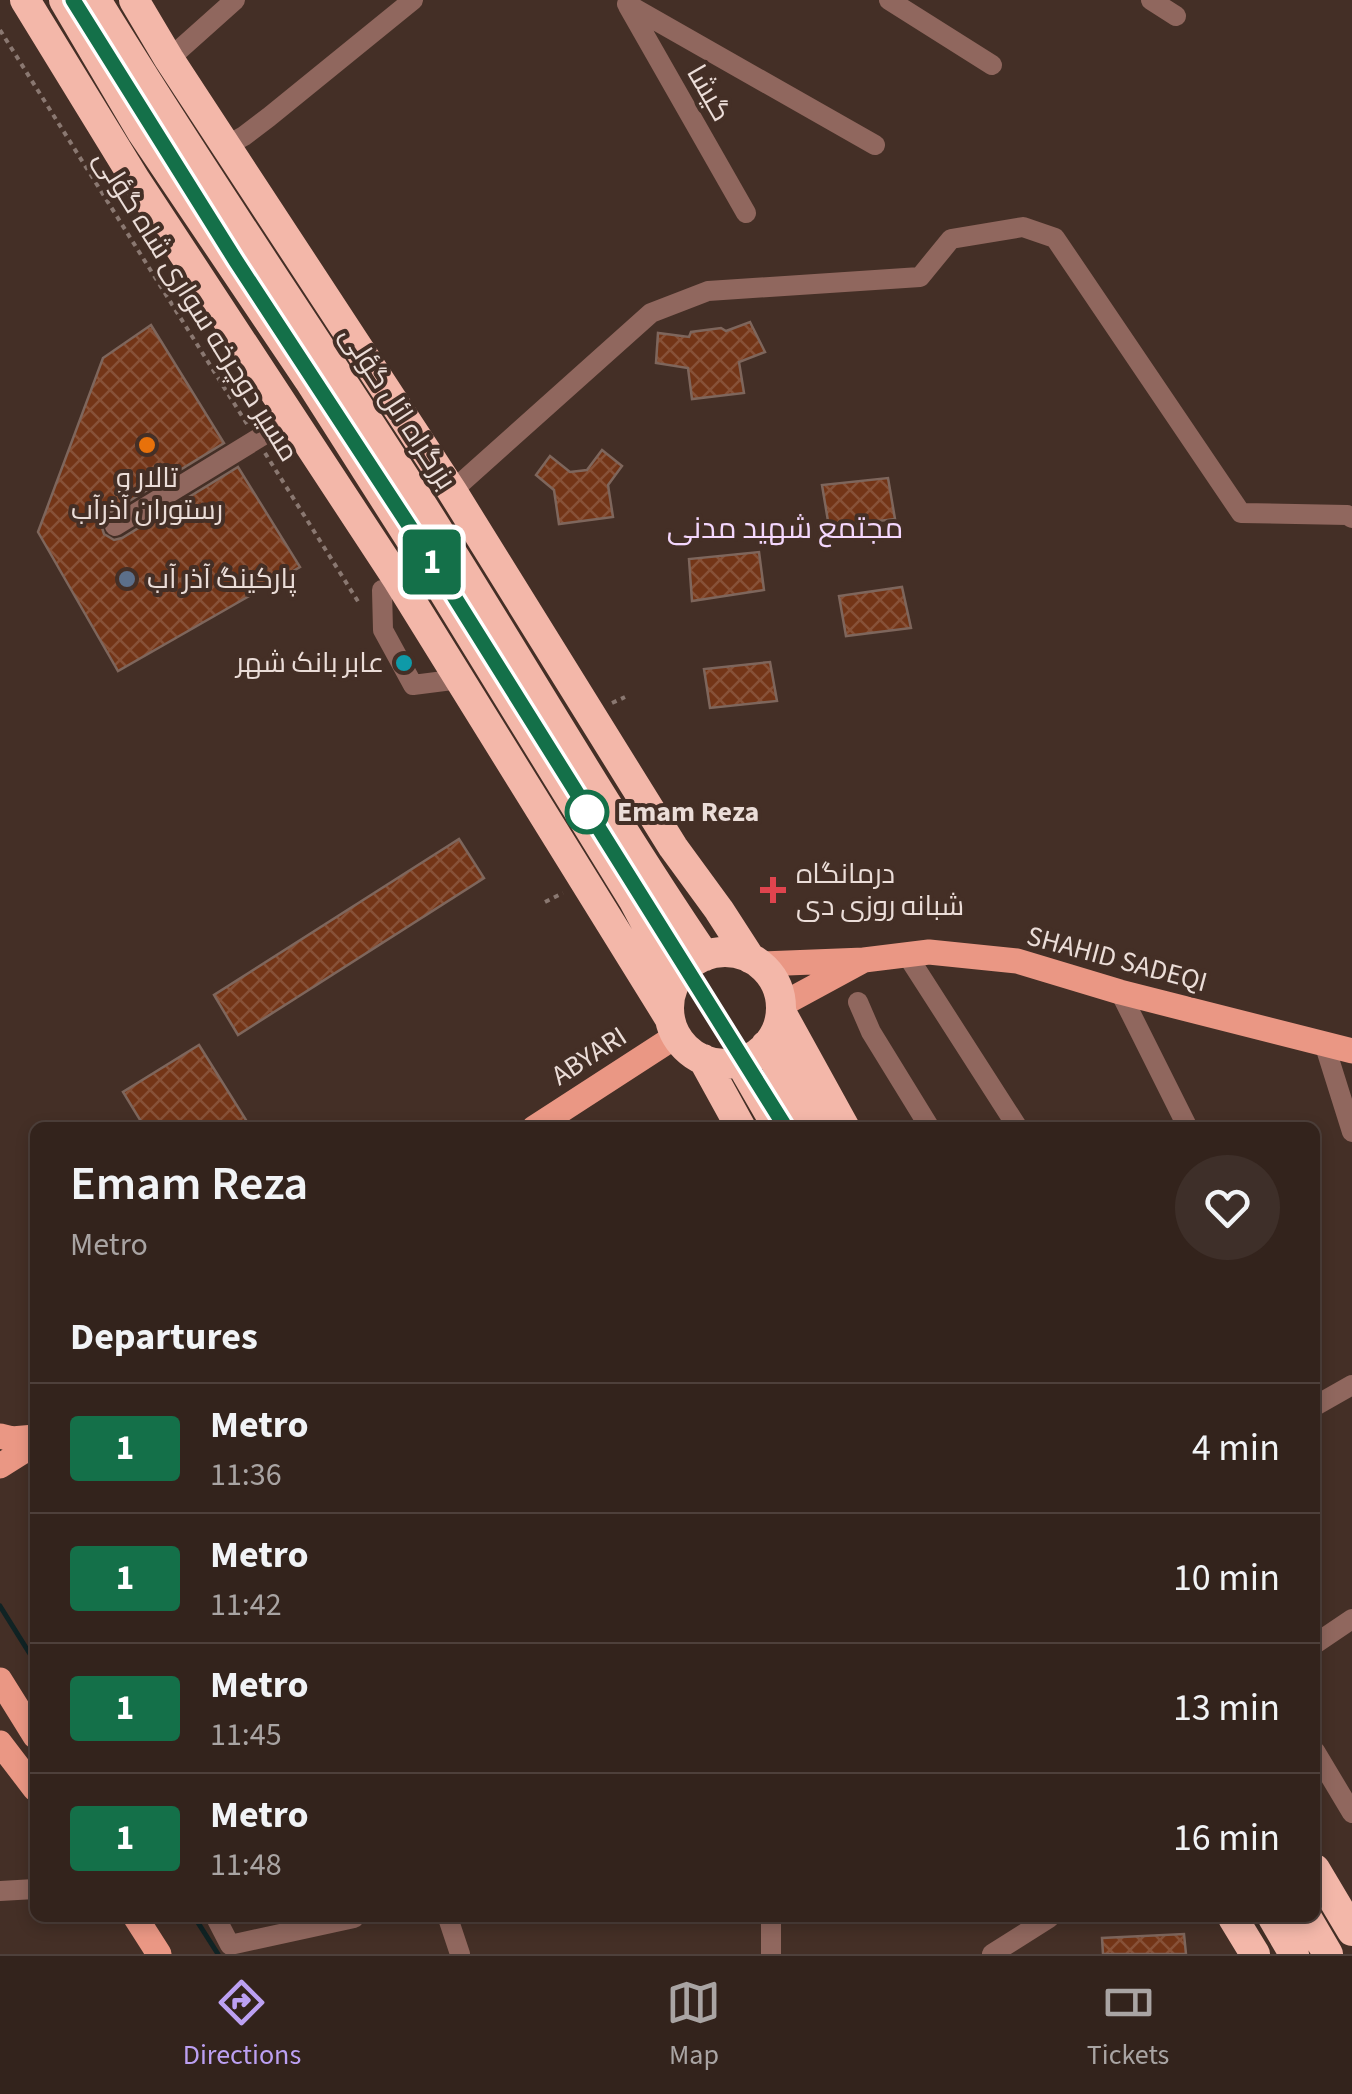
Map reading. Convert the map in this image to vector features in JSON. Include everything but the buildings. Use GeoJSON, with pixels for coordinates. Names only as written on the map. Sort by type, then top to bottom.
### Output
{"type":"FeatureCollection","features":[{"type":"Feature","properties":{"kind":"highway"},"geometry":{"type":"LineString","coordinates":[[24,0],[136,180],[460,679],[688,1050],[703,1060],[740,1062],[754,1055],[774,1035],[781,1008]]}},
{"type":"Feature","properties":{"kind":"highway"},"geometry":{"type":"LineString","coordinates":[[64,0],[142,132],[437,581],[634,902],[676,980]]}},
{"type":"Feature","properties":{"kind":"highway","name":"بزرگراه ائل گؤلی"},"geometry":{"type":"LineString","coordinates":[[96,0],[171,122],[377,434],[705,956]]}},
{"type":"Feature","properties":{"kind":"highway"},"geometry":{"type":"LineString","coordinates":[[134,0],[452,491],[673,847],[770,976],[778,990],[781,1008],[843,1122]]}},
{"type":"Feature","properties":{"kind":"highway"},"geometry":{"type":"LineString","coordinates":[[673,1027],[669,1006],[676,980],[689,965],[720,952],[736,953],[755,961]]}},
{"type":"Feature","properties":{"kind":"highway"},"geometry":{"type":"LineString","coordinates":[[766,1045],[809,1122]]}},
{"type":"Feature","properties":{"kind":"highway"},"geometry":{"type":"LineString","coordinates":[[703,1060],[738,1122]]}},
{"type":"Feature","properties":{"kind":"highway"},"geometry":{"type":"LineString","coordinates":[[740,1062],[775,1122]]}},
{"type":"Feature","properties":{"kind":"highway"},"geometry":{"type":"LineString","coordinates":[[1320,1877],[1352,1931]]}},
{"type":"Feature","properties":{"kind":"highway"},"geometry":{"type":"LineString","coordinates":[[1235,1922],[1255,1954]]}},
{"type":"Feature","properties":{"kind":"highway"},"geometry":{"type":"LineString","coordinates":[[1275,1922],[1294,1954]]}},
{"type":"Feature","properties":{"kind":"highway"},"geometry":{"type":"LineString","coordinates":[[1308,1922],[1328,1954]]}},
{"type":"Feature","properties":{"kind":"main road","name":"SHAHID SADEQI"},"geometry":{"type":"LineString","coordinates":[[755,961],[864,960],[929,952],[1018,961],[1120,992],[1352,1051]]}},
{"type":"Feature","properties":{"kind":"main road","name":"SHAHID SADEQI"},"geometry":{"type":"LineString","coordinates":[[781,1008],[864,960]]}},
{"type":"Feature","properties":{"kind":"main road","name":"ABYARI"},"geometry":{"type":"LineString","coordinates":[[542,1122],[673,1027]]}},
{"type":"Feature","properties":{"kind":"main road"},"geometry":{"type":"LineString","coordinates":[[0,1436],[30,1440]]}},
{"type":"Feature","properties":{"kind":"main road"},"geometry":{"type":"LineString","coordinates":[[0,1466],[30,1444]]}},
{"type":"Feature","properties":{"kind":"main road"},"geometry":{"type":"LineString","coordinates":[[0,1680],[30,1728]]}},
{"type":"Feature","properties":{"kind":"main road"},"geometry":{"type":"LineString","coordinates":[[0,1743],[30,1782]]}},
{"type":"Feature","properties":{"kind":"main road"},"geometry":{"type":"LineString","coordinates":[[139,1922],[159,1954]]}},
{"type":"Feature","properties":{"kind":"street"},"geometry":{"type":"LineString","coordinates":[[169,59],[235,0]]}},
{"type":"Feature","properties":{"kind":"street"},"geometry":{"type":"LineString","coordinates":[[226,146],[244,136],[413,0]]}},
{"type":"Feature","properties":{"kind":"street"},"geometry":{"type":"LineString","coordinates":[[889,0],[992,65]]}},
{"type":"Feature","properties":{"kind":"street"},"geometry":{"type":"LineString","coordinates":[[1150,0],[1176,16]]}},
{"type":"Feature","properties":{"kind":"street"},"geometry":{"type":"LineString","coordinates":[[625,2],[875,144]]}},
{"type":"Feature","properties":{"kind":"street","name":"گیشا"},"geometry":{"type":"LineString","coordinates":[[625,2],[746,213]]}},
{"type":"Feature","properties":{"kind":"street"},"geometry":{"type":"LineString","coordinates":[[452,491],[651,313],[708,291],[920,277],[951,239],[1023,227],[1055,238],[1240,513],[1352,518]]}},
{"type":"Feature","properties":{"kind":"street"},"geometry":{"type":"LineString","coordinates":[[115,526],[293,417]]}},
{"type":"Feature","properties":{"kind":"street"},"geometry":{"type":"LineString","coordinates":[[382,590],[383,630],[412,684],[460,679]]}},
{"type":"Feature","properties":{"kind":"street"},"geometry":{"type":"LineString","coordinates":[[907,955],[1014,1122]]}},
{"type":"Feature","properties":{"kind":"street"},"geometry":{"type":"LineString","coordinates":[[1120,992],[1185,1122]]}},
{"type":"Feature","properties":{"kind":"street"},"geometry":{"type":"LineString","coordinates":[[858,1002],[871,1032],[926,1122]]}},
{"type":"Feature","properties":{"kind":"street"},"geometry":{"type":"LineString","coordinates":[[1324,1043],[1352,1132]]}},
{"type":"Feature","properties":{"kind":"street"},"geometry":{"type":"LineString","coordinates":[[1320,1403],[1352,1385]]}},
{"type":"Feature","properties":{"kind":"street"},"geometry":{"type":"LineString","coordinates":[[1320,1641],[1352,1619]]}},
{"type":"Feature","properties":{"kind":"street"},"geometry":{"type":"LineString","coordinates":[[1320,1757],[1344,1784],[1352,1812]]}},
{"type":"Feature","properties":{"kind":"street"},"geometry":{"type":"LineString","coordinates":[[0,1891],[30,1889]]}},
{"type":"Feature","properties":{"kind":"street"},"geometry":{"type":"LineString","coordinates":[[218,1922],[230,1945],[336,1922]]}},
{"type":"Feature","properties":{"kind":"street"},"geometry":{"type":"LineString","coordinates":[[444,1954],[450,1922]]}},
{"type":"Feature","properties":{"kind":"street"},"geometry":{"type":"LineString","coordinates":[[450,1922],[460,1954]]}},
{"type":"Feature","properties":{"kind":"street"},"geometry":{"type":"LineString","coordinates":[[770,1922],[771,1954]]}},
{"type":"Feature","properties":{"kind":"street"},"geometry":{"type":"LineString","coordinates":[[992,1954],[1043,1922]]}},
{"type":"Feature","properties":{"kind":"path","name":"مسیر دوچرخه سواری شاه گؤلی"},"geometry":{"type":"LineString","coordinates":[[0,30],[359,603]]}},
{"type":"Feature","properties":{"kind":"waterway"},"geometry":{"type":"LineString","coordinates":[[0,1606],[30,1654]]}},
{"type":"Feature","properties":{"kind":"waterway"},"geometry":{"type":"LineString","coordinates":[[198,1922],[218,1954]]}},
{"type":"Feature","properties":{"kind":"metro line","name":"1"},"geometry":{"type":"LineString","coordinates":[[73,0],[236,261],[427,553],[782,1122]]}},
{"type":"Feature","properties":{"kind":"place","name":"تالار و رستوران آذرآب"},"geometry":{"type":"Point","coordinates":[147,445]}},
{"type":"Feature","properties":{"kind":"place","name":"پارکینگ آذر آب"},"geometry":{"type":"Point","coordinates":[127,579]}},
{"type":"Feature","properties":{"kind":"place","name":"عابر بانک شهر"},"geometry":{"type":"Point","coordinates":[404,663]}},
{"type":"Feature","properties":{"kind":"place","name":"Emam Reza"},"geometry":{"type":"Point","coordinates":[587,812]}},
{"type":"Feature","properties":{"kind":"place","name":"درمانگاه شبانه روزی دی"},"geometry":{"type":"Point","coordinates":[773,890]}},
{"type":"Feature","properties":{"kind":"district","name":"مجتمع شهید مدنی"},"geometry":{"type":"Point","coordinates":[785,528]}}]}
